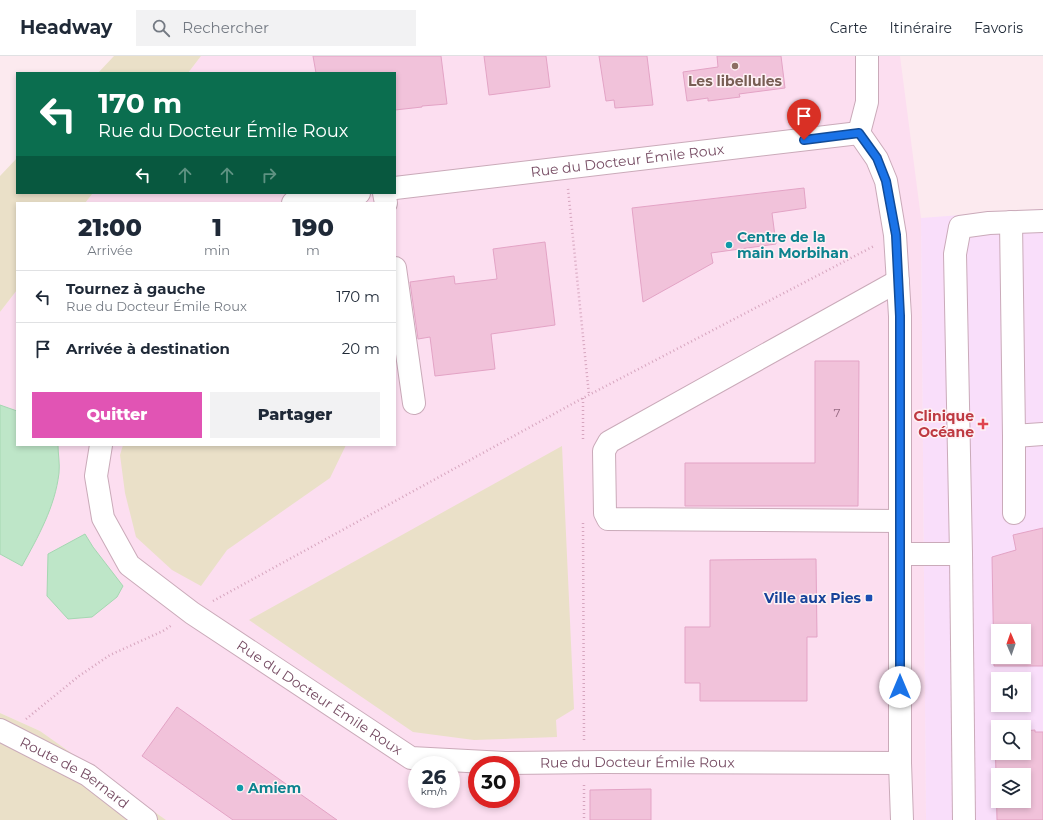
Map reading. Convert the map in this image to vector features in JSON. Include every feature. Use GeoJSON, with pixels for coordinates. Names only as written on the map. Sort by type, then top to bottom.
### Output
{"type":"FeatureCollection","features":[{"type":"Feature","properties":{"kind":"street"},"geometry":{"type":"LineString","coordinates":[[867,56],[867,102],[859,133],[877,158],[886,181],[896,235],[900,316],[900,763],[902,820]]}},
{"type":"Feature","properties":{"kind":"street","name":"Rue du Docteur Émile Roux"},"geometry":{"type":"LineString","coordinates":[[396,188],[859,133]]}},
{"type":"Feature","properties":{"kind":"street"},"geometry":{"type":"LineString","coordinates":[[296,202],[351,194]]}},
{"type":"Feature","properties":{"kind":"street"},"geometry":{"type":"LineString","coordinates":[[964,820],[961,554],[955,254],[960,227],[1043,220]]}},
{"type":"Feature","properties":{"kind":"street"},"geometry":{"type":"LineString","coordinates":[[1011,222],[1014,513]]}},
{"type":"Feature","properties":{"kind":"street"},"geometry":{"type":"LineString","coordinates":[[396,275],[414,403]]}},
{"type":"Feature","properties":{"kind":"street"},"geometry":{"type":"LineString","coordinates":[[898,281],[610,442],[604,451],[606,512],[608,519],[900,521]]}},
{"type":"Feature","properties":{"kind":"street"},"geometry":{"type":"LineString","coordinates":[[1014,436],[1043,434]]}},
{"type":"Feature","properties":{"kind":"street","name":"Rue du Docteur Émile Roux"},"geometry":{"type":"LineString","coordinates":[[101,446],[96,476],[103,518],[129,565],[192,612],[411,758],[505,763],[900,763]]}},
{"type":"Feature","properties":{"kind":"street"},"geometry":{"type":"LineString","coordinates":[[900,554],[961,554]]}},
{"type":"Feature","properties":{"kind":"street","name":"Route de Bernard"},"geometry":{"type":"LineString","coordinates":[[5,732],[88,775],[146,820]]}},
{"type":"Feature","properties":{"kind":"path"},"geometry":{"type":"LineString","coordinates":[[566,168],[590,395]]}},
{"type":"Feature","properties":{"kind":"path"},"geometry":{"type":"LineString","coordinates":[[5,732],[79,676],[110,655],[163,630],[192,612],[583,398],[896,235]]}},
{"type":"Feature","properties":{"kind":"path"},"geometry":{"type":"LineString","coordinates":[[583,398],[583,446]]}},
{"type":"Feature","properties":{"kind":"path"},"geometry":{"type":"LineString","coordinates":[[584,517],[584,820]]}},
{"type":"Feature","properties":{"kind":"shaded area"},"geometry":{"type":"Polygon","coordinates":[[[114,56],[201,56],[189,72],[99,72],[114,56]]]}},
{"type":"Feature","properties":{"kind":"shaded area"},"geometry":{"type":"Polygon","coordinates":[[[201,56],[900,56],[921,218],[926,820],[166,820],[40,731],[0,713],[0,312],[16,291],[16,446],[396,446],[396,202],[86,202],[92,194],[396,194],[396,72],[189,72],[201,56]]]}},
{"type":"Feature","properties":{"kind":"shaded area"},"geometry":{"type":"Polygon","coordinates":[[[16,159],[16,194],[92,194],[86,202],[16,202],[16,291],[0,312],[0,176],[16,159]]]}},
{"type":"Feature","properties":{"kind":"shaded area","name":"Clinique Océane"},"geometry":{"type":"Polygon","coordinates":[[[1043,209],[1043,820],[926,820],[921,218],[1043,209]]]}},
{"type":"Feature","properties":{"kind":"shaded area"},"geometry":{"type":"Polygon","coordinates":[[[0,405],[16,411],[16,446],[58,446],[59,473],[50,510],[40,533],[22,566],[0,554],[0,405]]]}},
{"type":"Feature","properties":{"kind":"shaded area"},"geometry":{"type":"Polygon","coordinates":[[[123,446],[346,446],[330,478],[227,550],[201,586],[172,570],[136,537],[125,493],[120,455],[123,446]]]}},
{"type":"Feature","properties":{"kind":"shaded area"},"geometry":{"type":"Polygon","coordinates":[[[562,446],[574,709],[556,720],[557,737],[474,740],[413,732],[249,620],[562,446]]]}},
{"type":"Feature","properties":{"kind":"shaded area"},"geometry":{"type":"Polygon","coordinates":[[[85,534],[93,547],[123,586],[117,597],[92,617],[68,619],[47,596],[48,554],[85,534]]]}},
{"type":"Feature","properties":{"kind":"shaded area"},"geometry":{"type":"Polygon","coordinates":[[[0,713],[40,731],[166,820],[0,820],[0,713]]]}},
{"type":"Feature","properties":{"kind":"building"},"geometry":{"type":"Polygon","coordinates":[[[313,56],[441,56],[447,104],[396,110],[396,72],[316,72],[313,56]]]}},
{"type":"Feature","properties":{"kind":"building"},"geometry":{"type":"Polygon","coordinates":[[[484,56],[546,56],[550,87],[489,95],[484,56]]]}},
{"type":"Feature","properties":{"kind":"building"},"geometry":{"type":"Polygon","coordinates":[[[599,56],[647,56],[653,105],[615,108],[614,100],[606,101],[599,56]]]}},
{"type":"Feature","properties":{"kind":"building"},"geometry":{"type":"Polygon","coordinates":[[[717,56],[781,56],[785,88],[739,94],[740,97],[708,101],[708,98],[687,101],[683,72],[718,67],[717,56]]]}},
{"type":"Feature","properties":{"kind":"building","name":"Centre de la main Morbihan"},"geometry":{"type":"Polygon","coordinates":[[[804,188],[806,208],[772,213],[776,244],[711,253],[713,263],[643,302],[632,208],[804,188]]]}},
{"type":"Feature","properties":{"kind":"building"},"geometry":{"type":"Polygon","coordinates":[[[545,242],[555,325],[491,334],[495,369],[435,376],[430,337],[418,339],[410,282],[454,276],[455,284],[497,279],[493,249],[545,242]]]}},
{"type":"Feature","properties":{"kind":"building"},"geometry":{"type":"Polygon","coordinates":[[[815,361],[859,361],[858,506],[685,506],[685,463],[815,463],[815,361]]]}},
{"type":"Feature","properties":{"kind":"building"},"geometry":{"type":"Polygon","coordinates":[[[1043,528],[1043,666],[994,666],[994,664],[1031,664],[1031,624],[993,624],[992,557],[1016,550],[1013,535],[1043,528]]]}},
{"type":"Feature","properties":{"kind":"building"},"geometry":{"type":"Polygon","coordinates":[[[816,559],[817,637],[807,637],[807,701],[700,701],[700,683],[685,683],[685,627],[710,627],[710,560],[816,559]]]}},
{"type":"Feature","properties":{"kind":"building","name":"Amiem"},"geometry":{"type":"Polygon","coordinates":[[[177,707],[337,820],[233,820],[142,756],[177,707]]]}},
{"type":"Feature","properties":{"kind":"building"},"geometry":{"type":"Polygon","coordinates":[[[1031,730],[1043,732],[1043,820],[997,820],[997,808],[1031,808],[1031,768],[996,768],[996,760],[1031,760],[1031,730]]]}},
{"type":"Feature","properties":{"kind":"building"},"geometry":{"type":"Polygon","coordinates":[[[651,789],[651,820],[590,820],[590,790],[651,789]]]}},
{"type":"Feature","properties":{"kind":"place","name":"Les libellules"},"geometry":{"type":"Point","coordinates":[735,66]}},
{"type":"Feature","properties":{"kind":"place","name":"Centre de la main Morbihan"},"geometry":{"type":"Point","coordinates":[729,245]}},
{"type":"Feature","properties":{"kind":"place","name":"Clinique Océane"},"geometry":{"type":"Point","coordinates":[983,424]}},
{"type":"Feature","properties":{"kind":"place","name":"Ville aux Pies"},"geometry":{"type":"Point","coordinates":[869,598]}},
{"type":"Feature","properties":{"kind":"place","name":"Amiem"},"geometry":{"type":"Point","coordinates":[240,788]}},
{"type":"Feature","properties":{"kind":"route"},"geometry":{"type":"LineString","coordinates":[[804,140],[859,133],[877,158],[886,181],[896,235],[900,316],[900,687]]}}]}
